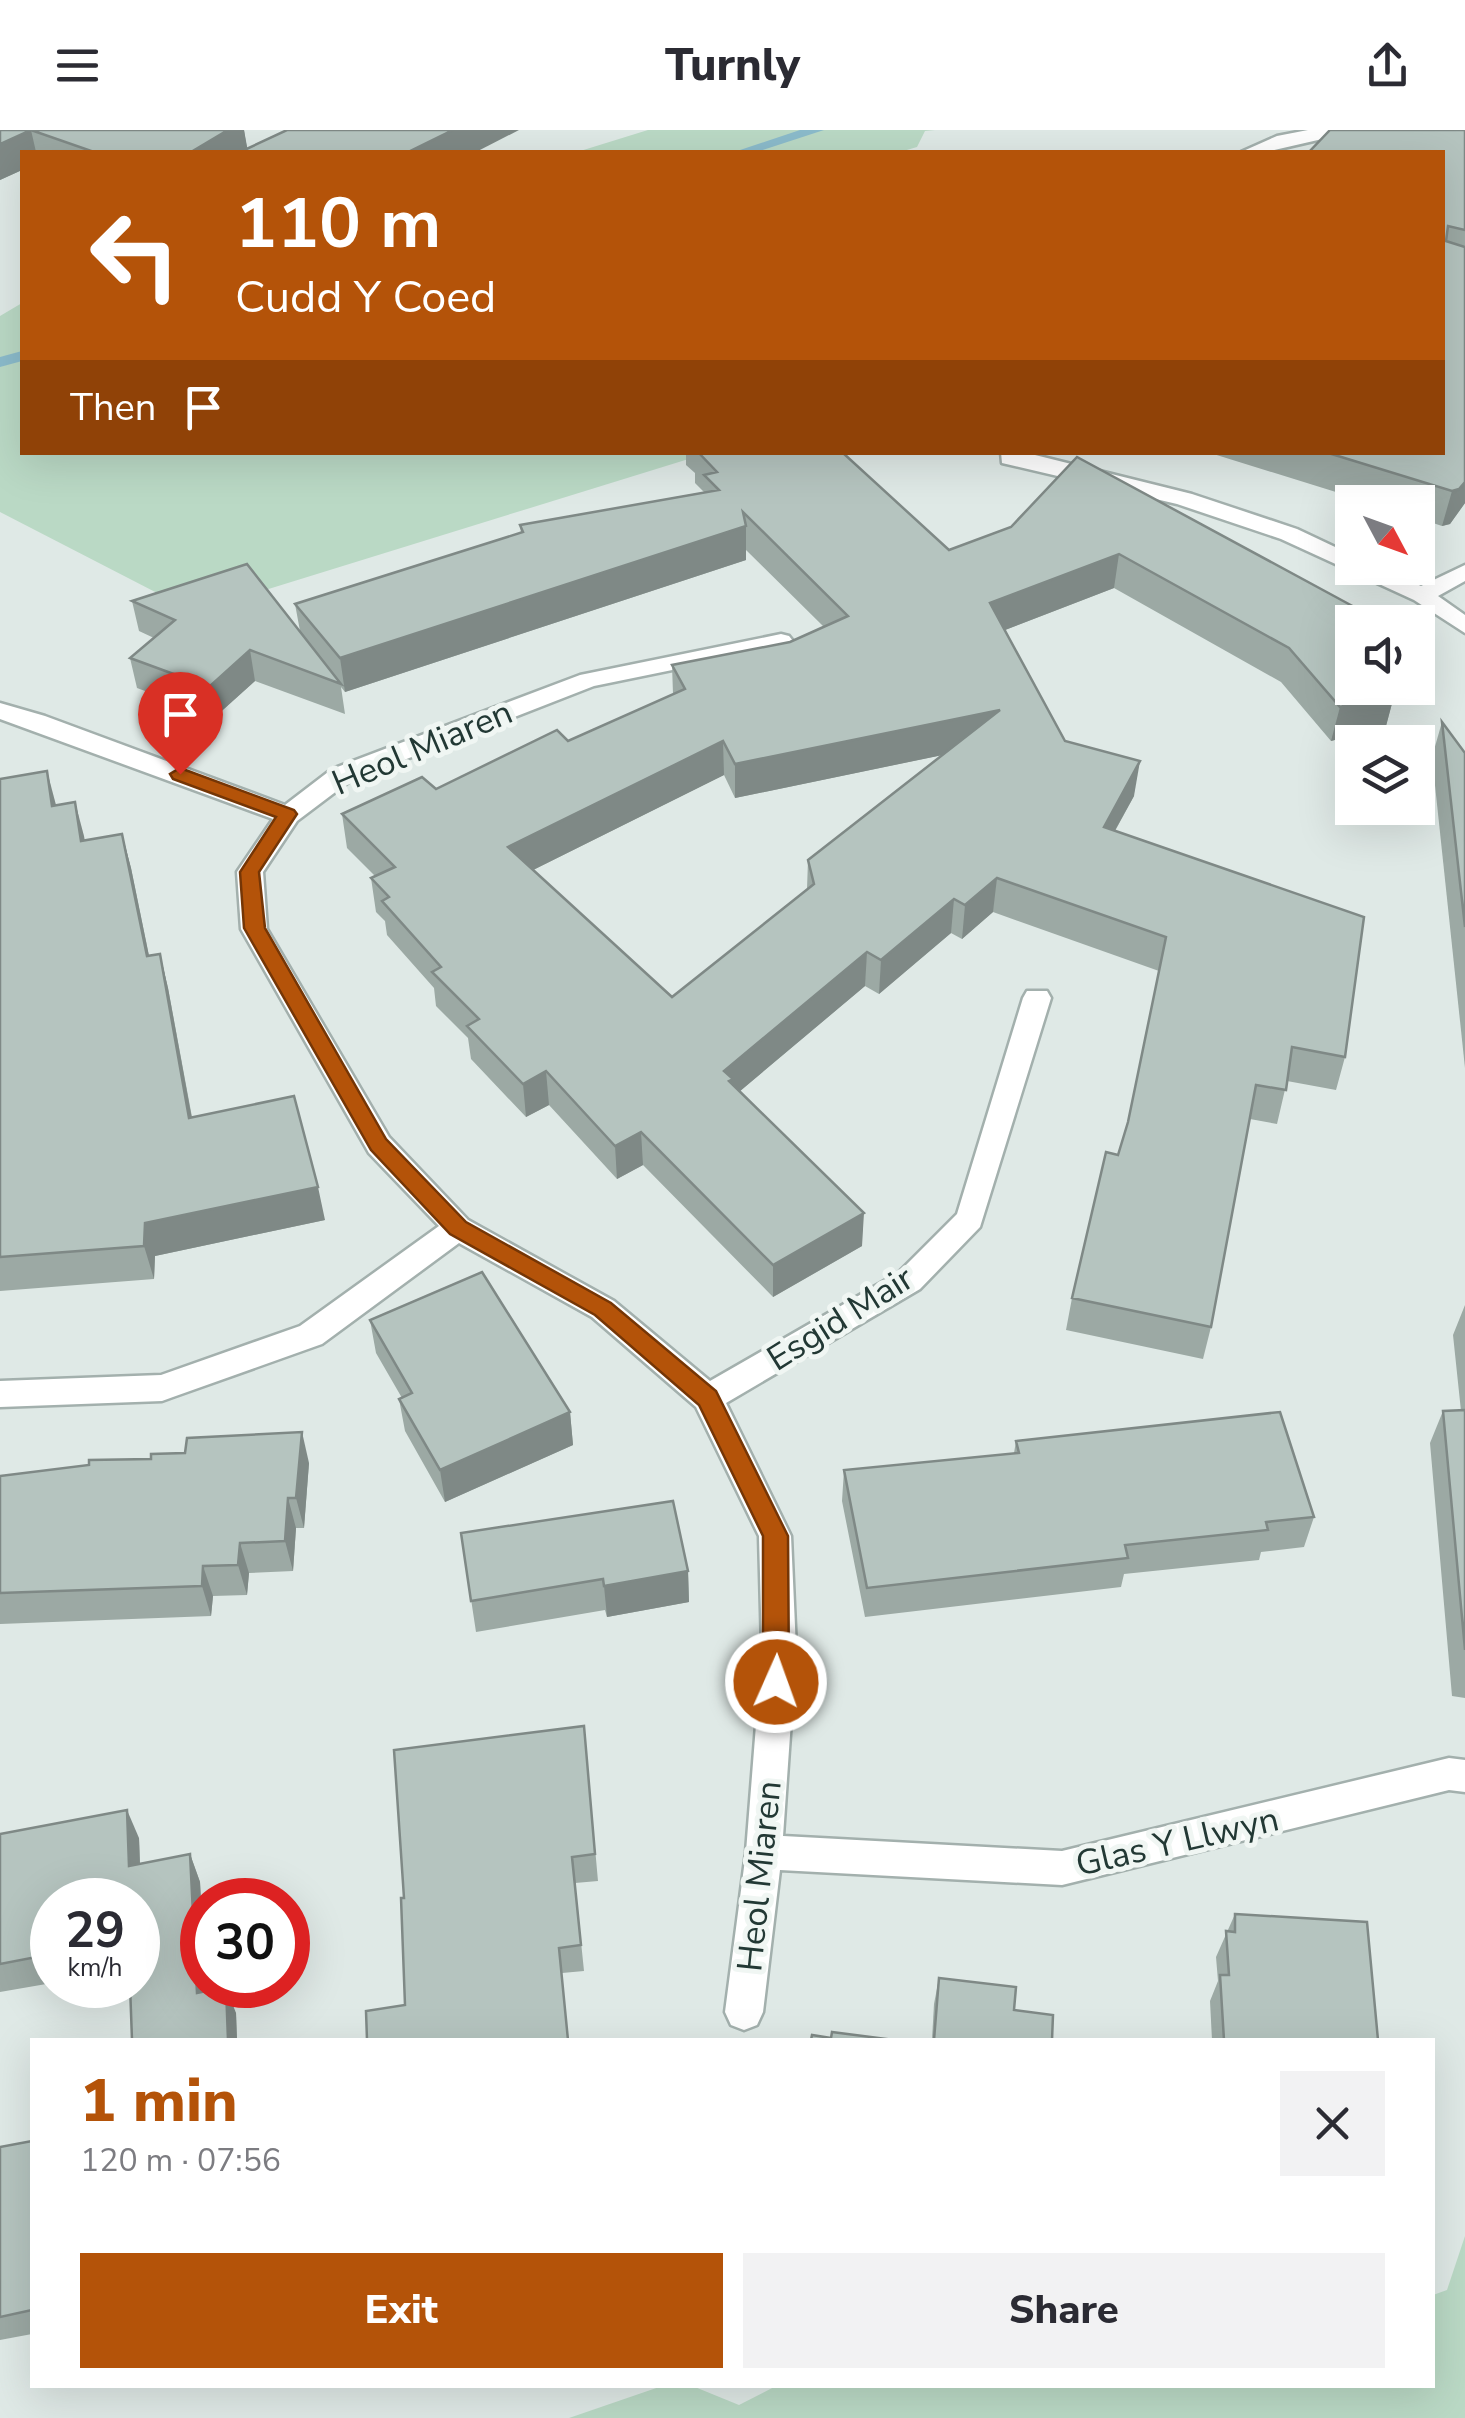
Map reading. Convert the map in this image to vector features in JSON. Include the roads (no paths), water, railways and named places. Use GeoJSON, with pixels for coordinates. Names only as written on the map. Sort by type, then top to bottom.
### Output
{"type":"FeatureCollection","features":[{"type":"Feature","properties":{"kind":"street"},"geometry":{"type":"LineString","coordinates":[[1256,150],[1336,130]]}},
{"type":"Feature","properties":{"kind":"street"},"geometry":{"type":"LineString","coordinates":[[1011,455],[1010,458],[1184,499],[1289,534],[1335,555]]}},
{"type":"Feature","properties":{"kind":"street"},"geometry":{"type":"LineString","coordinates":[[1422,595],[1465,572]]}},
{"type":"Feature","properties":{"kind":"street"},"geometry":{"type":"LineString","coordinates":[[1400,585],[1422,595],[1465,626]]}},
{"type":"Feature","properties":{"kind":"street","name":"Heol Miaren"},"geometry":{"type":"LineString","coordinates":[[744,2012],[764,1852],[778,1649],[775,1536],[708,1398],[603,1309],[458,1228],[379,1145],[254,928],[250,872],[288,814],[341,775],[588,680],[781,641]]}},
{"type":"Feature","properties":{"kind":"street"},"geometry":{"type":"LineString","coordinates":[[0,712],[36,721],[288,814]]}},
{"type":"Feature","properties":{"kind":"street","name":"Esgid Mair"},"geometry":{"type":"LineString","coordinates":[[708,1398],[909,1281],[970,1219],[1037,998]]}},
{"type":"Feature","properties":{"kind":"street"},"geometry":{"type":"LineString","coordinates":[[0,1394],[162,1388],[292,1342],[311,1335],[458,1228]]}},
{"type":"Feature","properties":{"kind":"street","name":"Glas Y Llwyn"},"geometry":{"type":"LineString","coordinates":[[764,1852],[1062,1868],[1449,1774],[1465,1776]]}},
{"type":"Feature","properties":{"kind":"waterway"},"geometry":{"type":"LineString","coordinates":[[749,150],[816,130]]}},
{"type":"Feature","properties":{"kind":"waterway"},"geometry":{"type":"LineString","coordinates":[[0,362],[20,357]]}}]}
